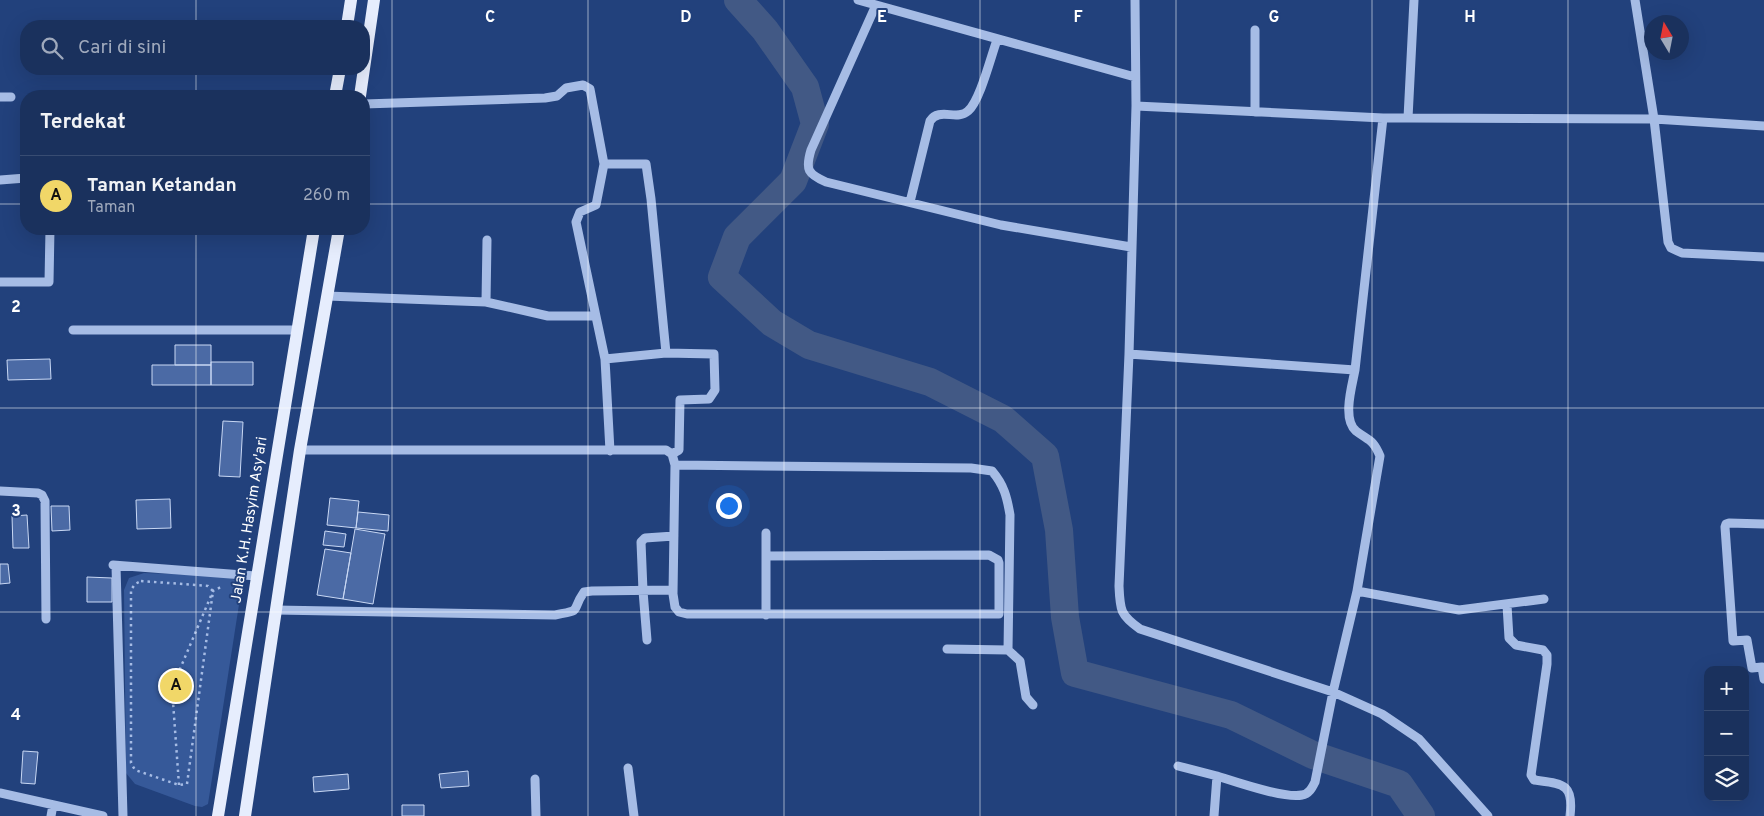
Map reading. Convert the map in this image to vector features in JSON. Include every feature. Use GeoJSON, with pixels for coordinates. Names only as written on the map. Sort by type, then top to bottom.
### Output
{"type":"FeatureCollection","features":[{"type":"Feature","properties":{"kind":"main road"},"geometry":{"type":"LineString","coordinates":[[348,20],[351,0]]}},
{"type":"Feature","properties":{"kind":"main road"},"geometry":{"type":"LineString","coordinates":[[370,27],[374,0]]}},
{"type":"Feature","properties":{"kind":"main road"},"geometry":{"type":"LineString","coordinates":[[336,90],[339,75]]}},
{"type":"Feature","properties":{"kind":"main road"},"geometry":{"type":"LineString","coordinates":[[361,90],[363,75]]}},
{"type":"Feature","properties":{"kind":"main road","name":"Jalan K.H. Hasyim Asy'ari"},"geometry":{"type":"LineString","coordinates":[[218,816],[313,235]]}},
{"type":"Feature","properties":{"kind":"main road"},"geometry":{"type":"LineString","coordinates":[[245,816],[300,450],[338,235]]}},
{"type":"Feature","properties":{"kind":"street"},"geometry":{"type":"LineString","coordinates":[[858,0],[1135,77]]}},
{"type":"Feature","properties":{"kind":"street"},"geometry":{"type":"LineString","coordinates":[[1135,0],[1136,106],[1129,354],[1118,586],[1120,604],[1126,618],[1140,629],[1333,692],[1382,714],[1419,739],[1488,816]]}},
{"type":"Feature","properties":{"kind":"street"},"geometry":{"type":"LineString","coordinates":[[1408,118],[1414,0]]}},
{"type":"Feature","properties":{"kind":"street"},"geometry":{"type":"LineString","coordinates":[[1635,0],[1654,118],[1668,242],[1671,248],[1682,253],[1764,257]]}},
{"type":"Feature","properties":{"kind":"street"},"geometry":{"type":"LineString","coordinates":[[876,5],[810,150],[807,162],[808,170],[813,177],[826,182],[1001,225],[1131,247]]}},
{"type":"Feature","properties":{"kind":"street"},"geometry":{"type":"LineString","coordinates":[[1255,30],[1255,112]]}},
{"type":"Feature","properties":{"kind":"street"},"geometry":{"type":"LineString","coordinates":[[910,202],[932,117],[939,114],[962,115],[969,111],[976,100],[997,40]]}},
{"type":"Feature","properties":{"kind":"street"},"geometry":{"type":"LineString","coordinates":[[370,104],[546,98],[557,96],[566,88],[583,85],[590,89],[604,164],[596,206],[580,212],[576,222],[594,316],[605,359],[610,451]]}},
{"type":"Feature","properties":{"kind":"street"},"geometry":{"type":"LineString","coordinates":[[0,97],[12,97]]}},
{"type":"Feature","properties":{"kind":"street"},"geometry":{"type":"LineString","coordinates":[[1136,106],[1383,118],[1654,118],[1764,126]]}},
{"type":"Feature","properties":{"kind":"street"},"geometry":{"type":"LineString","coordinates":[[1178,766],[1288,796],[1304,795],[1312,789],[1357,591],[1380,456],[1375,445],[1354,429],[1349,420],[1349,407],[1355,370],[1383,118]]}},
{"type":"Feature","properties":{"kind":"street"},"geometry":{"type":"LineString","coordinates":[[604,164],[646,164],[666,353]]}},
{"type":"Feature","properties":{"kind":"street"},"geometry":{"type":"LineString","coordinates":[[0,180],[20,178]]}},
{"type":"Feature","properties":{"kind":"street"},"geometry":{"type":"LineString","coordinates":[[0,282],[49,282],[50,235]]}},
{"type":"Feature","properties":{"kind":"street"},"geometry":{"type":"LineString","coordinates":[[486,240],[486,302]]}},
{"type":"Feature","properties":{"kind":"street"},"geometry":{"type":"LineString","coordinates":[[327,296],[486,302],[548,316],[594,316]]}},
{"type":"Feature","properties":{"kind":"street"},"geometry":{"type":"LineString","coordinates":[[73,330],[297,330]]}},
{"type":"Feature","properties":{"kind":"street"},"geometry":{"type":"LineString","coordinates":[[605,359],[666,353],[714,354],[715,390],[709,399],[680,400],[679,450],[672,454]]}},
{"type":"Feature","properties":{"kind":"street"},"geometry":{"type":"LineString","coordinates":[[1129,354],[1355,370]]}},
{"type":"Feature","properties":{"kind":"street"},"geometry":{"type":"LineString","coordinates":[[300,450],[666,450],[672,454],[675,465],[673,590],[675,607],[679,612],[686,614],[766,615],[1004,614]]}},
{"type":"Feature","properties":{"kind":"street"},"geometry":{"type":"LineString","coordinates":[[675,465],[971,468],[992,471],[1001,481],[1007,497],[1010,515],[1004,614]]}},
{"type":"Feature","properties":{"kind":"street"},"geometry":{"type":"LineString","coordinates":[[0,491],[38,493],[45,500],[46,619]]}},
{"type":"Feature","properties":{"kind":"street"},"geometry":{"type":"LineString","coordinates":[[1764,524],[1726,524],[1733,641],[1747,640],[1752,668],[1762,667],[1764,680]]}},
{"type":"Feature","properties":{"kind":"street"},"geometry":{"type":"LineString","coordinates":[[766,533],[766,615]]}},
{"type":"Feature","properties":{"kind":"street"},"geometry":{"type":"LineString","coordinates":[[647,640],[643,591],[642,539],[674,536]]}},
{"type":"Feature","properties":{"kind":"street"},"geometry":{"type":"LineString","coordinates":[[766,556],[989,555],[998,560],[1008,650],[1020,661],[1026,697],[1033,705]]}},
{"type":"Feature","properties":{"kind":"street"},"geometry":{"type":"LineString","coordinates":[[122,816],[114,565],[257,576]]}},
{"type":"Feature","properties":{"kind":"street"},"geometry":{"type":"LineString","coordinates":[[276,610],[555,615],[573,612],[577,609],[584,592],[673,590]]}},
{"type":"Feature","properties":{"kind":"street"},"geometry":{"type":"LineString","coordinates":[[1357,591],[1459,610],[1544,599]]}},
{"type":"Feature","properties":{"kind":"street"},"geometry":{"type":"LineString","coordinates":[[1507,605],[1509,638],[1516,646],[1543,650],[1546,655],[1547,664],[1531,775],[1534,780],[1565,786],[1570,793],[1572,803],[1570,816]]}},
{"type":"Feature","properties":{"kind":"street"},"geometry":{"type":"LineString","coordinates":[[947,649],[1008,650]]}},
{"type":"Feature","properties":{"kind":"street"},"geometry":{"type":"LineString","coordinates":[[628,768],[634,816]]}},
{"type":"Feature","properties":{"kind":"street"},"geometry":{"type":"LineString","coordinates":[[1214,816],[1217,776]]}},
{"type":"Feature","properties":{"kind":"street"},"geometry":{"type":"LineString","coordinates":[[535,778],[536,816]]}},
{"type":"Feature","properties":{"kind":"street"},"geometry":{"type":"LineString","coordinates":[[0,793],[103,816]]}},
{"type":"Feature","properties":{"kind":"street"},"geometry":{"type":"LineString","coordinates":[[51,816],[53,805]]}},
{"type":"Feature","properties":{"kind":"path"},"geometry":{"type":"LineString","coordinates":[[141,581],[208,586],[212,591],[187,784],[179,785],[135,770],[131,763],[131,590],[135,584],[141,581]]}},
{"type":"Feature","properties":{"kind":"path"},"geometry":{"type":"LineString","coordinates":[[179,785],[172,688],[212,591]]}},
{"type":"Feature","properties":{"kind":"shaded area"},"geometry":{"type":"Polygon","coordinates":[[[144,573],[227,576],[237,581],[240,587],[240,598],[208,804],[202,807],[135,784],[126,773],[124,590],[129,578],[144,573]]]}},
{"type":"Feature","properties":{"kind":"building"},"geometry":{"type":"Polygon","coordinates":[[[175,345],[211,345],[211,365],[175,365],[175,345]]]}},
{"type":"Feature","properties":{"kind":"building"},"geometry":{"type":"Polygon","coordinates":[[[50,359],[51,379],[8,380],[7,360],[50,359]]]}},
{"type":"Feature","properties":{"kind":"building"},"geometry":{"type":"Polygon","coordinates":[[[211,362],[253,362],[253,385],[211,385],[211,362]]]}},
{"type":"Feature","properties":{"kind":"building"},"geometry":{"type":"Polygon","coordinates":[[[152,365],[211,365],[211,385],[152,385],[152,365]]]}},
{"type":"Feature","properties":{"kind":"building"},"geometry":{"type":"Polygon","coordinates":[[[223,421],[243,422],[240,477],[219,476],[223,421]]]}},
{"type":"Feature","properties":{"kind":"building"},"geometry":{"type":"Polygon","coordinates":[[[330,498],[359,501],[356,528],[327,525],[330,498]]]}},
{"type":"Feature","properties":{"kind":"building"},"geometry":{"type":"Polygon","coordinates":[[[170,499],[171,528],[137,529],[136,500],[170,499]]]}},
{"type":"Feature","properties":{"kind":"building"},"geometry":{"type":"Polygon","coordinates":[[[51,506],[69,506],[70,530],[52,531],[51,506]]]}},
{"type":"Feature","properties":{"kind":"building"},"geometry":{"type":"Polygon","coordinates":[[[358,512],[389,515],[388,531],[356,528],[358,512]]]}},
{"type":"Feature","properties":{"kind":"building"},"geometry":{"type":"Polygon","coordinates":[[[27,515],[29,548],[13,548],[12,516],[27,515]]]}},
{"type":"Feature","properties":{"kind":"building"},"geometry":{"type":"Polygon","coordinates":[[[355,529],[385,534],[373,604],[343,599],[355,529]]]}},
{"type":"Feature","properties":{"kind":"building"},"geometry":{"type":"Polygon","coordinates":[[[325,531],[346,534],[344,547],[323,545],[325,531]]]}},
{"type":"Feature","properties":{"kind":"building"},"geometry":{"type":"Polygon","coordinates":[[[325,549],[351,553],[343,599],[317,595],[325,549]]]}},
{"type":"Feature","properties":{"kind":"building"},"geometry":{"type":"Polygon","coordinates":[[[0,564],[8,564],[10,583],[0,584],[0,564]]]}},
{"type":"Feature","properties":{"kind":"building"},"geometry":{"type":"Polygon","coordinates":[[[87,577],[112,578],[112,602],[87,602],[87,577]]]}},
{"type":"Feature","properties":{"kind":"building"},"geometry":{"type":"Polygon","coordinates":[[[23,751],[38,752],[35,784],[21,783],[23,751]]]}},
{"type":"Feature","properties":{"kind":"building"},"geometry":{"type":"Polygon","coordinates":[[[468,771],[469,786],[441,788],[439,774],[468,771]]]}},
{"type":"Feature","properties":{"kind":"building"},"geometry":{"type":"Polygon","coordinates":[[[348,774],[349,789],[314,792],[313,777],[348,774]]]}},
{"type":"Feature","properties":{"kind":"building"},"geometry":{"type":"Polygon","coordinates":[[[402,805],[424,805],[424,816],[402,816],[402,805]]]}},
{"type":"Feature","properties":{"kind":"waterway"},"geometry":{"type":"LineString","coordinates":[[738,0],[765,30],[805,87],[815,124],[793,181],[737,237],[722,277],[772,323],[809,345],[930,382],[1003,419],[1045,456],[1059,530],[1065,617],[1075,673],[1231,715],[1313,755],[1399,784],[1421,816]]}},
{"type":"Feature","properties":{"kind":"place","name":"Taman Ketandan"},"geometry":{"type":"Point","coordinates":[176,686]}}]}
